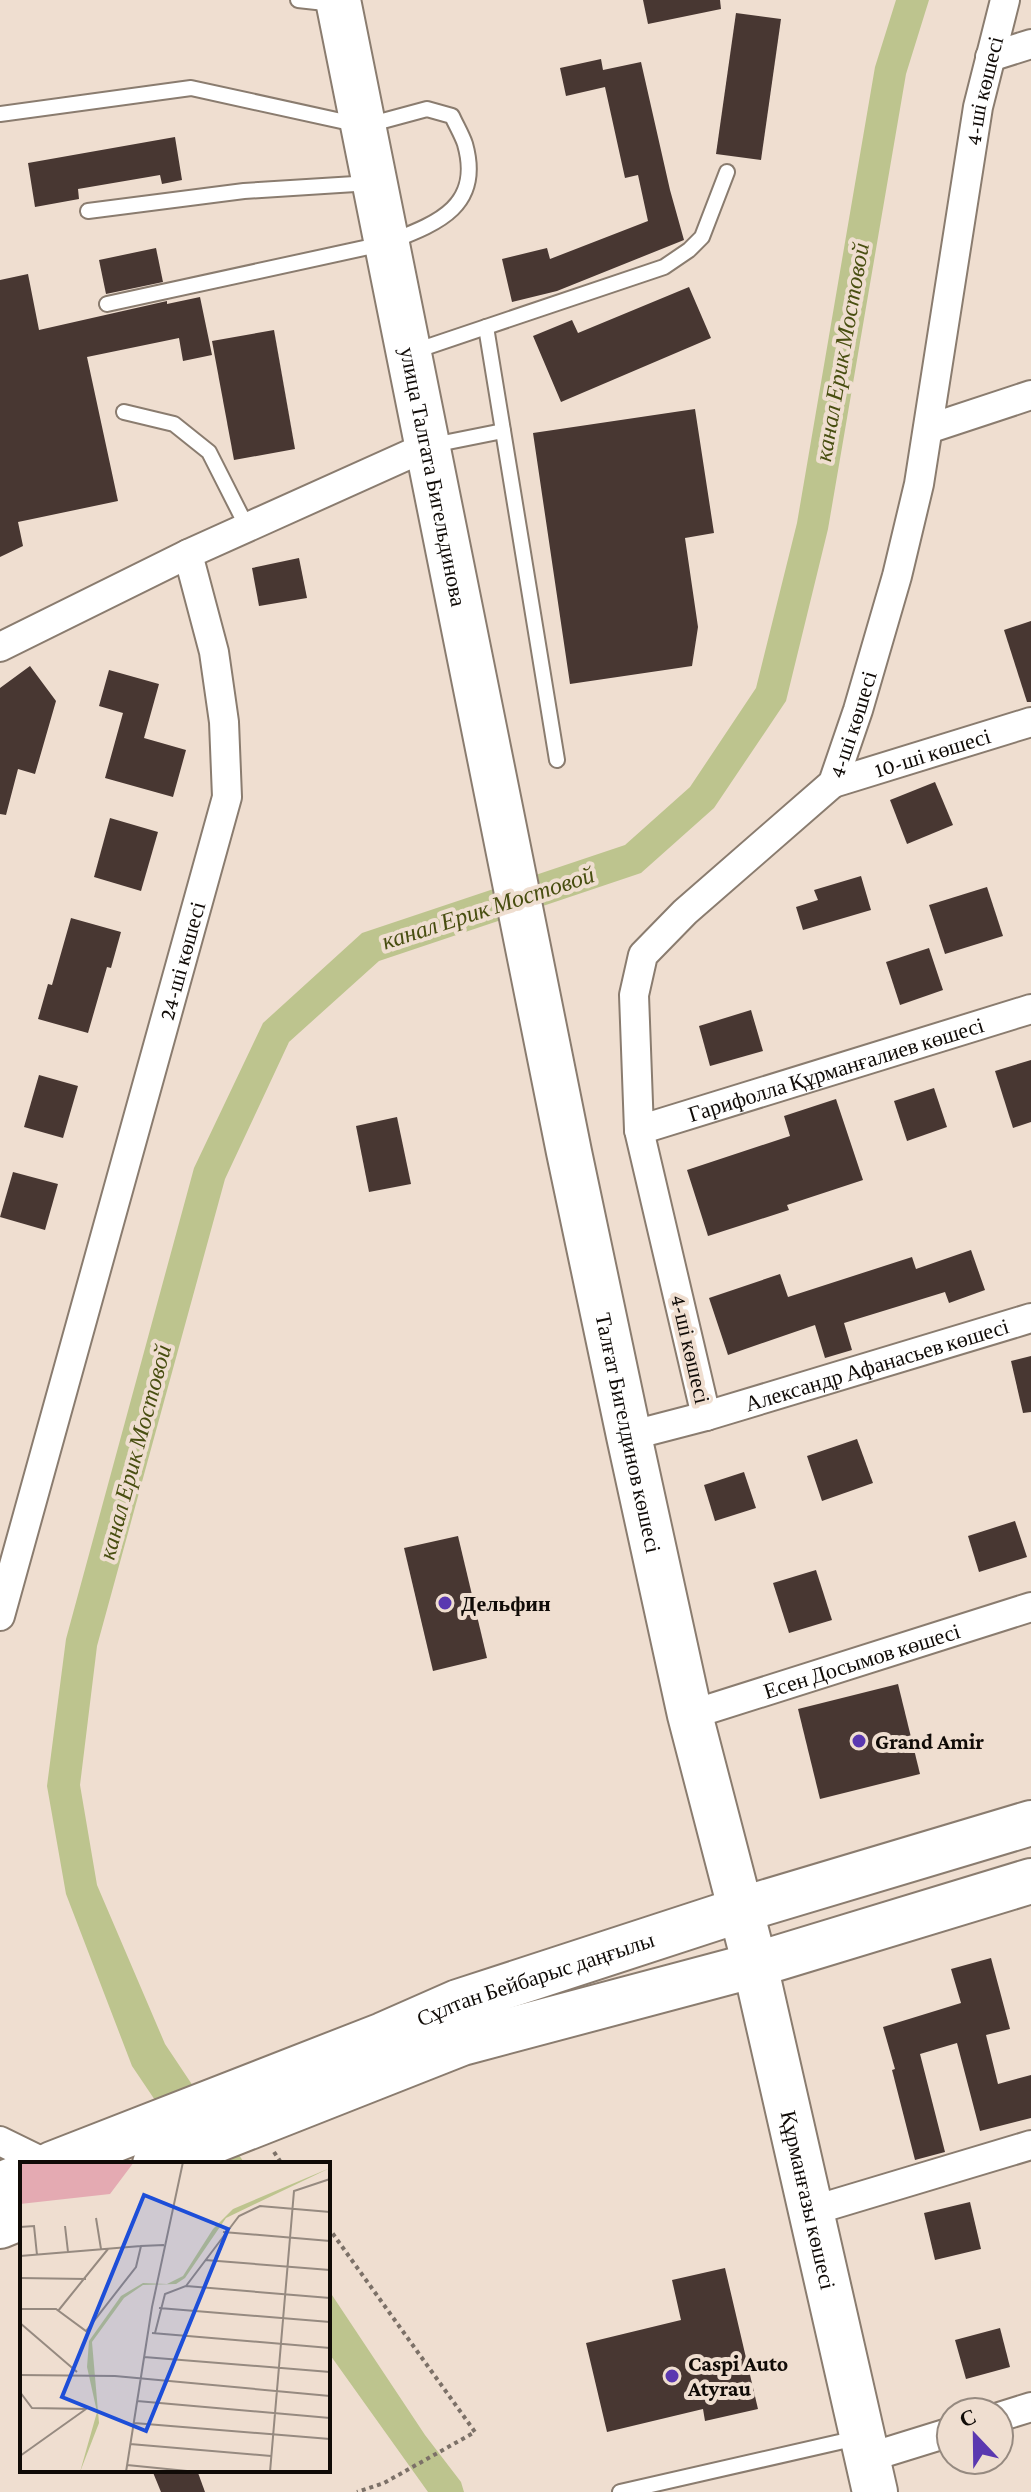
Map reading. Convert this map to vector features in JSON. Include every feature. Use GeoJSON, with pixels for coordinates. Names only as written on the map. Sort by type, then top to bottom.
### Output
{"type":"FeatureCollection","features":[{"type":"Feature","properties":{"kind":"main road","name":"улица Талгата Бигельдинова"},"geometry":{"type":"LineString","coordinates":[[325,1],[364,126],[529,953]]}},
{"type":"Feature","properties":{"kind":"main road","name":"Талғат Бигелдинов көшесі"},"geometry":{"type":"LineString","coordinates":[[529,953],[690,1715],[740,1910]]}},
{"type":"Feature","properties":{"kind":"main road","name":"Сұлтан Бейбарыс даңғылы"},"geometry":{"type":"LineString","coordinates":[[54,2162],[383,2035],[458,2002],[740,1910],[1031,1823]]}},
{"type":"Feature","properties":{"kind":"main road"},"geometry":{"type":"LineString","coordinates":[[724,1849],[751,1884],[788,1896]]}},
{"type":"Feature","properties":{"kind":"main road"},"geometry":{"type":"LineString","coordinates":[[669,1933],[710,1900],[720,1883],[724,1849]]}},
{"type":"Feature","properties":{"kind":"main road","name":"Сұлтан Бейбарыс даңғылы"},"geometry":{"type":"LineString","coordinates":[[160,2162],[462,2043],[755,1965],[1031,1881]]}},
{"type":"Feature","properties":{"kind":"main road","name":"Құрманғазы көшесі"},"geometry":{"type":"LineString","coordinates":[[740,1910],[868,2462]]}},
{"type":"Feature","properties":{"kind":"main road"},"geometry":{"type":"LineString","coordinates":[[770,2033],[776,1983],[789,1966],[817,1946]]}},
{"type":"Feature","properties":{"kind":"main road"},"geometry":{"type":"LineString","coordinates":[[673,1987],[735,1997],[754,2013],[770,2033]]}},
{"type":"Feature","properties":{"kind":"main road"},"geometry":{"type":"LineString","coordinates":[[0,2185],[20,2177]]}},
{"type":"Feature","properties":{"kind":"main road"},"geometry":{"type":"LineString","coordinates":[[0,2226],[20,2218]]}},
{"type":"Feature","properties":{"kind":"street","name":"4-ші көшесі"},"geometry":{"type":"LineString","coordinates":[[706,1416],[639,1130],[634,995],[643,955],[685,912],[833,783],[897,576],[919,484],[978,107],[1005,0]]}},
{"type":"Feature","properties":{"kind":"street"},"geometry":{"type":"LineString","coordinates":[[990,57],[1031,44]]}},
{"type":"Feature","properties":{"kind":"street"},"geometry":{"type":"LineString","coordinates":[[928,429],[1031,395]]}},
{"type":"Feature","properties":{"kind":"street"},"geometry":{"type":"LineString","coordinates":[[0,647],[188,554],[428,446]]}},
{"type":"Feature","properties":{"kind":"street","name":"24-ші көшесі"},"geometry":{"type":"LineString","coordinates":[[0,1616],[227,797],[224,722],[214,652],[188,554]]}},
{"type":"Feature","properties":{"kind":"street","name":"10-ші көшесі"},"geometry":{"type":"LineString","coordinates":[[833,783],[1031,722]]}},
{"type":"Feature","properties":{"kind":"street","name":"Гарифолла Құрманғалиев көшесі"},"geometry":{"type":"LineString","coordinates":[[639,1130],[1031,1009]]}},
{"type":"Feature","properties":{"kind":"street","name":"Александр Афанасьев көшесі"},"geometry":{"type":"LineString","coordinates":[[629,1436],[706,1416],[1031,1318]]}},
{"type":"Feature","properties":{"kind":"street","name":"Есен Досымов көшесі"},"geometry":{"type":"LineString","coordinates":[[690,1715],[1031,1607]]}},
{"type":"Feature","properties":{"kind":"street"},"geometry":{"type":"LineString","coordinates":[[0,2141],[45,2162]]}},
{"type":"Feature","properties":{"kind":"street"},"geometry":{"type":"LineString","coordinates":[[811,2211],[1031,2145]]}},
{"type":"Feature","properties":{"kind":"street"},"geometry":{"type":"LineString","coordinates":[[868,2462],[935,2438]]}},
{"type":"Feature","properties":{"kind":"lane"},"geometry":{"type":"LineString","coordinates":[[0,114],[191,88],[364,126],[427,109],[452,116],[465,144],[469,175],[458,207],[431,226],[387,243],[107,304]]}},
{"type":"Feature","properties":{"kind":"lane"},"geometry":{"type":"LineString","coordinates":[[409,353],[664,267],[702,237],[727,172]]}},
{"type":"Feature","properties":{"kind":"lane"},"geometry":{"type":"LineString","coordinates":[[88,211],[244,191],[376,183]]}},
{"type":"Feature","properties":{"kind":"lane"},"geometry":{"type":"LineString","coordinates":[[486,327],[557,760]]}},
{"type":"Feature","properties":{"kind":"lane"},"geometry":{"type":"LineString","coordinates":[[124,412],[174,424],[209,452],[247,527]]}},
{"type":"Feature","properties":{"kind":"lane"},"geometry":{"type":"LineString","coordinates":[[428,446],[503,431]]}},
{"type":"Feature","properties":{"kind":"lane"},"geometry":{"type":"LineString","coordinates":[[620,2492],[868,2462]]}},
{"type":"Feature","properties":{"kind":"path"},"geometry":{"type":"LineString","coordinates":[[330,2230],[475,2432],[384,2483],[357,2492]]}},
{"type":"Feature","properties":{"kind":"water","name":"канал Ерик Мостовой"},"geometry":{"type":"Polygon","coordinates":[[[896,0],[929,0],[906,74],[828,529],[786,701],[714,808],[641,873],[379,961],[289,1042],[225,1179],[97,1646],[80,1785],[97,1885],[165,2044],[244,2162],[197,2162],[132,2066],[66,1894],[47,1786],[66,1639],[194,1168],[263,1023],[362,933],[625,845],[690,787],[756,688],[797,523],[875,67],[896,0]]]}},
{"type":"Feature","properties":{"kind":"water"},"geometry":{"type":"Polygon","coordinates":[[[330,2292],[425,2435],[461,2482],[464,2492],[428,2492],[330,2355],[330,2292]]]}},
{"type":"Feature","properties":{"kind":"building"},"geometry":{"type":"Polygon","coordinates":[[[643,0],[720,0],[721,9],[648,24],[643,0]]]}},
{"type":"Feature","properties":{"kind":"building"},"geometry":{"type":"Polygon","coordinates":[[[736,13],[781,19],[761,160],[716,154],[736,13]]]}},
{"type":"Feature","properties":{"kind":"building"},"geometry":{"type":"Polygon","coordinates":[[[601,59],[603,70],[641,62],[684,240],[557,291],[512,302],[502,259],[547,248],[550,259],[648,221],[638,175],[625,178],[605,87],[566,96],[560,68],[601,59]]]}},
{"type":"Feature","properties":{"kind":"building"},"geometry":{"type":"Polygon","coordinates":[[[175,137],[182,180],[162,184],[160,175],[78,189],[79,199],[35,207],[28,163],[175,137]]]}},
{"type":"Feature","properties":{"kind":"building"},"geometry":{"type":"Polygon","coordinates":[[[156,248],[163,282],[106,294],[99,260],[156,248]]]}},
{"type":"Feature","properties":{"kind":"building"},"geometry":{"type":"Polygon","coordinates":[[[28,274],[39,330],[167,301],[167,304],[200,297],[212,355],[183,361],[179,338],[87,357],[118,501],[18,522],[23,546],[0,557],[0,280],[28,274]]]}},
{"type":"Feature","properties":{"kind":"building"},"geometry":{"type":"Polygon","coordinates":[[[689,287],[711,338],[561,402],[533,336],[572,320],[578,333],[689,287]]]}},
{"type":"Feature","properties":{"kind":"building"},"geometry":{"type":"Polygon","coordinates":[[[274,330],[295,449],[234,460],[212,341],[274,330]]]}},
{"type":"Feature","properties":{"kind":"building"},"geometry":{"type":"Polygon","coordinates":[[[695,409],[714,533],[685,538],[698,627],[692,666],[570,684],[533,433],[695,409]]]}},
{"type":"Feature","properties":{"kind":"building"},"geometry":{"type":"Polygon","coordinates":[[[299,558],[307,598],[259,606],[252,568],[299,558]]]}},
{"type":"Feature","properties":{"kind":"building"},"geometry":{"type":"Polygon","coordinates":[[[1031,621],[1031,702],[1027,702],[1004,630],[1031,621]]]}},
{"type":"Feature","properties":{"kind":"building"},"geometry":{"type":"Polygon","coordinates":[[[30,666],[56,701],[35,774],[18,769],[6,815],[0,814],[0,688],[30,666]]]}},
{"type":"Feature","properties":{"kind":"building"},"geometry":{"type":"Polygon","coordinates":[[[109,670],[159,684],[144,738],[186,750],[173,797],[105,778],[123,713],[99,706],[109,670]]]}},
{"type":"Feature","properties":{"kind":"building"},"geometry":{"type":"Polygon","coordinates":[[[935,782],[953,825],[907,844],[890,800],[935,782]]]}},
{"type":"Feature","properties":{"kind":"building"},"geometry":{"type":"Polygon","coordinates":[[[110,818],[158,832],[141,891],[94,877],[110,818]]]}},
{"type":"Feature","properties":{"kind":"building"},"geometry":{"type":"Polygon","coordinates":[[[861,876],[871,910],[803,930],[796,907],[818,900],[814,890],[861,876]]]}},
{"type":"Feature","properties":{"kind":"building"},"geometry":{"type":"Polygon","coordinates":[[[987,887],[1003,936],[945,954],[929,905],[987,887]]]}},
{"type":"Feature","properties":{"kind":"building"},"geometry":{"type":"Polygon","coordinates":[[[71,918],[121,932],[111,968],[107,967],[88,1033],[38,1019],[48,984],[52,985],[71,918]]]}},
{"type":"Feature","properties":{"kind":"building"},"geometry":{"type":"Polygon","coordinates":[[[929,948],[943,990],[900,1005],[886,962],[929,948]]]}},
{"type":"Feature","properties":{"kind":"building"},"geometry":{"type":"Polygon","coordinates":[[[751,1010],[763,1051],[710,1066],[699,1026],[751,1010]]]}},
{"type":"Feature","properties":{"kind":"building"},"geometry":{"type":"Polygon","coordinates":[[[1031,1060],[1031,1122],[1013,1128],[995,1071],[1031,1060]]]}},
{"type":"Feature","properties":{"kind":"building"},"geometry":{"type":"Polygon","coordinates":[[[39,1075],[78,1086],[63,1138],[24,1127],[39,1075]]]}},
{"type":"Feature","properties":{"kind":"building"},"geometry":{"type":"Polygon","coordinates":[[[934,1088],[947,1127],[907,1141],[894,1101],[934,1088]]]}},
{"type":"Feature","properties":{"kind":"building"},"geometry":{"type":"Polygon","coordinates":[[[836,1099],[863,1180],[787,1205],[789,1210],[708,1236],[687,1170],[790,1136],[784,1116],[836,1099]]]}},
{"type":"Feature","properties":{"kind":"building"},"geometry":{"type":"Polygon","coordinates":[[[397,1117],[411,1184],[369,1192],[356,1126],[397,1117]]]}},
{"type":"Feature","properties":{"kind":"building"},"geometry":{"type":"Polygon","coordinates":[[[13,1172],[58,1184],[45,1230],[0,1217],[13,1172]]]}},
{"type":"Feature","properties":{"kind":"building"},"geometry":{"type":"Polygon","coordinates":[[[971,1250],[985,1290],[949,1303],[945,1292],[844,1323],[852,1350],[825,1358],[815,1325],[728,1355],[709,1298],[780,1274],[788,1297],[912,1257],[916,1269],[971,1250]]]}},
{"type":"Feature","properties":{"kind":"building"},"geometry":{"type":"Polygon","coordinates":[[[1031,1356],[1031,1412],[1023,1413],[1011,1361],[1031,1356]]]}},
{"type":"Feature","properties":{"kind":"building"},"geometry":{"type":"Polygon","coordinates":[[[857,1439],[873,1483],[822,1501],[807,1456],[857,1439]]]}},
{"type":"Feature","properties":{"kind":"building"},"geometry":{"type":"Polygon","coordinates":[[[744,1472],[756,1508],[715,1521],[704,1485],[744,1472]]]}},
{"type":"Feature","properties":{"kind":"building"},"geometry":{"type":"Polygon","coordinates":[[[1015,1521],[1027,1557],[979,1572],[968,1536],[1015,1521]]]}},
{"type":"Feature","properties":{"kind":"building","name":"Дельфин"},"geometry":{"type":"Polygon","coordinates":[[[458,1536],[487,1658],[433,1671],[404,1548],[458,1536]]]}},
{"type":"Feature","properties":{"kind":"building"},"geometry":{"type":"Polygon","coordinates":[[[816,1570],[832,1620],[789,1633],[773,1583],[816,1570]]]}},
{"type":"Feature","properties":{"kind":"building","name":"Grand Amir"},"geometry":{"type":"Polygon","coordinates":[[[898,1684],[920,1774],[820,1799],[798,1709],[898,1684]]]}},
{"type":"Feature","properties":{"kind":"building"},"geometry":{"type":"Polygon","coordinates":[[[991,1958],[1010,2029],[986,2035],[998,2084],[1031,2075],[1031,2118],[980,2131],[957,2043],[920,2054],[945,2152],[915,2160],[883,2027],[961,2003],[951,1969],[991,1958]]]}},
{"type":"Feature","properties":{"kind":"building"},"geometry":{"type":"Polygon","coordinates":[[[970,2202],[981,2249],[935,2260],[924,2213],[970,2202]]]}},
{"type":"Feature","properties":{"kind":"building","name":"Caspi Auto Atyrau"},"geometry":{"type":"Polygon","coordinates":[[[725,2268],[758,2409],[705,2421],[703,2409],[607,2432],[586,2343],[681,2320],[672,2280],[725,2268]]]}},
{"type":"Feature","properties":{"kind":"building"},"geometry":{"type":"Polygon","coordinates":[[[1000,2328],[1010,2367],[966,2379],[955,2340],[1000,2328]]]}},
{"type":"Feature","properties":{"kind":"building"},"geometry":{"type":"Polygon","coordinates":[[[153,2472],[198,2472],[205,2492],[161,2492],[153,2472]]]}},
{"type":"Feature","properties":{"kind":"place","name":"Дельфин"},"geometry":{"type":"Point","coordinates":[445,1603]}},
{"type":"Feature","properties":{"kind":"place","name":"Grand Amir"},"geometry":{"type":"Point","coordinates":[859,1741]}},
{"type":"Feature","properties":{"kind":"place","name":"Caspi Auto Atyrau"},"geometry":{"type":"Point","coordinates":[672,2376]}}]}
